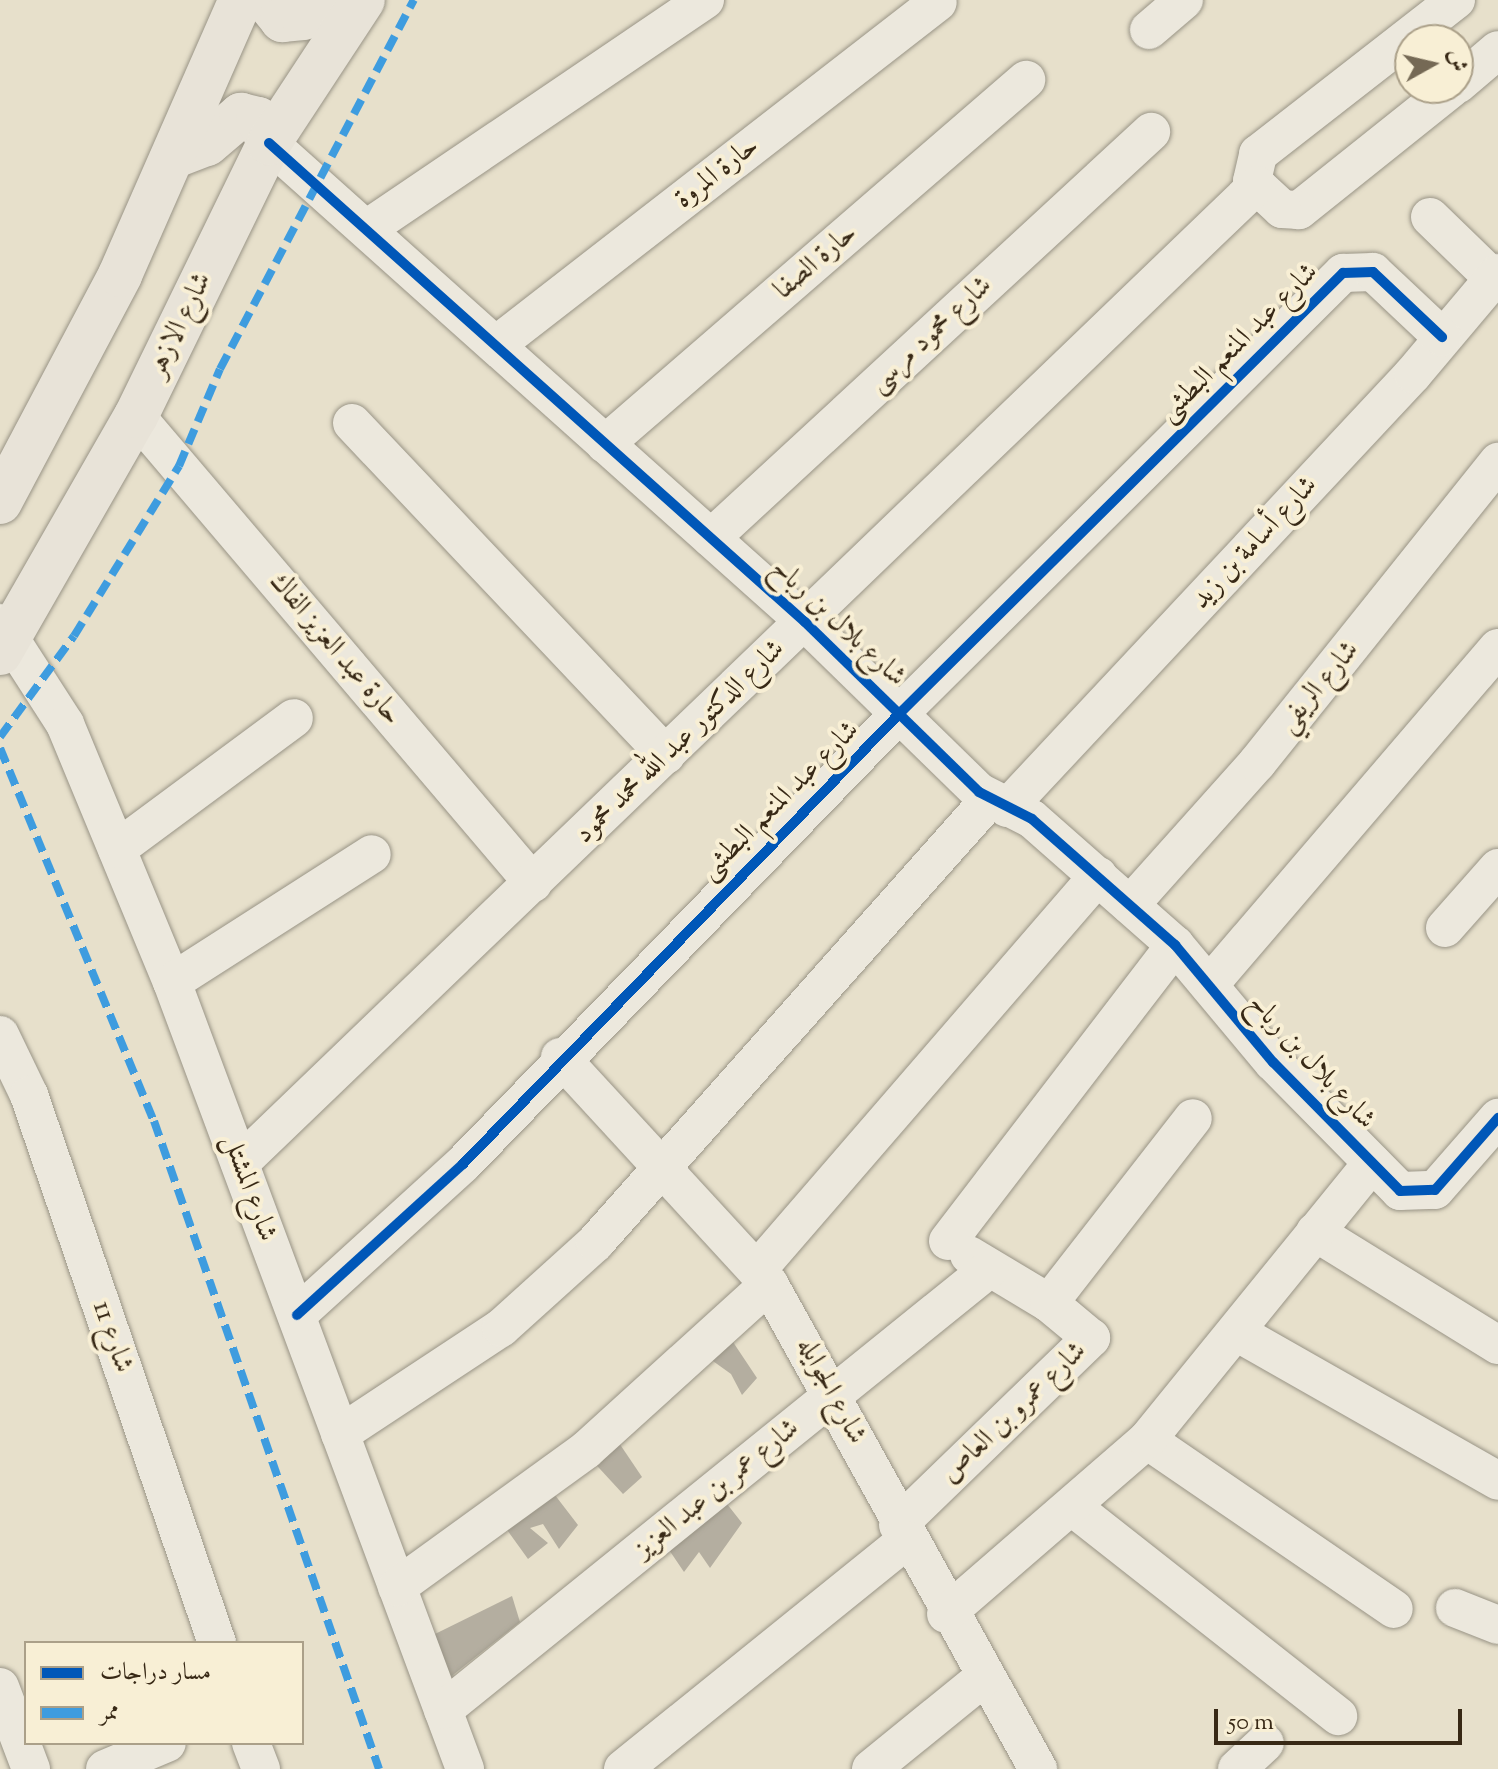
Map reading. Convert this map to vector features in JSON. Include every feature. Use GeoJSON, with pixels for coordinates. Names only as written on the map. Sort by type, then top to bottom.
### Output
{"type":"FeatureCollection","features":[{"type":"Feature","properties":{"kind":"main road"},"geometry":{"type":"LineString","coordinates":[[0,502],[175,156],[241,0]]}},
{"type":"Feature","properties":{"kind":"main road"},"geometry":{"type":"LineString","coordinates":[[266,0],[282,20],[303,18],[334,0]]}},
{"type":"Feature","properties":{"kind":"main road","name":"شارع الازهر"},"geometry":{"type":"LineString","coordinates":[[4,638],[136,416],[269,143],[363,0]]}},
{"type":"Feature","properties":{"kind":"main road"},"geometry":{"type":"LineString","coordinates":[[175,156],[207,144],[241,115],[265,126],[269,143]]}},
{"type":"Feature","properties":{"kind":"street"},"geometry":{"type":"LineString","coordinates":[[368,228],[705,0]]}},
{"type":"Feature","properties":{"kind":"street"},"geometry":{"type":"LineString","coordinates":[[1149,30],[1184,0]]}},
{"type":"Feature","properties":{"kind":"street"},"geometry":{"type":"LineString","coordinates":[[1432,104],[1299,210],[1282,209],[1257,185],[1251,173],[1258,154],[1456,0]]}},
{"type":"Feature","properties":{"kind":"street","name":"حارة المروة"},"geometry":{"type":"LineString","coordinates":[[496,345],[938,2]]}},
{"type":"Feature","properties":{"kind":"street"},"geometry":{"type":"LineString","coordinates":[[1474,70],[1498,50]]}},
{"type":"Feature","properties":{"kind":"street","name":"حارة الصفا"},"geometry":{"type":"LineString","coordinates":[[605,444],[1026,80]]}},
{"type":"Feature","properties":{"kind":"street","name":"شارع محمود مرسى"},"geometry":{"type":"LineString","coordinates":[[711,538],[1151,132]]}},
{"type":"Feature","properties":{"kind":"street","name":"شارع بلال بن رباح"},"geometry":{"type":"LineString","coordinates":[[269,143],[368,228],[805,622],[899,714],[998,804],[1032,819],[1175,945],[1372,1163],[1407,1194],[1435,1190],[1498,1118]]}},
{"type":"Feature","properties":{"kind":"street","name":"شارع الدكتور عبد الله محمد محمود"},"geometry":{"type":"LineString","coordinates":[[240,1163],[1257,185]]}},
{"type":"Feature","properties":{"kind":"street"},"geometry":{"type":"LineString","coordinates":[[1430,217],[1495,276]]}},
{"type":"Feature","properties":{"kind":"street","name":"شارع عبد المنعم البطشى"},"geometry":{"type":"LineString","coordinates":[[297,1315],[452,1175],[560,1057],[899,714],[1343,273],[1373,272],[1442,337]]}},
{"type":"Feature","properties":{"kind":"street","name":"شارع أسامة بن زيد"},"geometry":{"type":"LineString","coordinates":[[340,1434],[501,1328],[667,1166],[998,804],[1442,337],[1495,276]]}},
{"type":"Feature","properties":{"kind":"street","name":"حارة عبد العزيز الفاك"},"geometry":{"type":"LineString","coordinates":[[136,416],[533,883]]}},
{"type":"Feature","properties":{"kind":"street"},"geometry":{"type":"LineString","coordinates":[[352,423],[666,755]]}},
{"type":"Feature","properties":{"kind":"street","name":"شارع الريفي"},"geometry":{"type":"LineString","coordinates":[[1130,905],[1257,763],[1498,462]]}},
{"type":"Feature","properties":{"kind":"street","name":"شارع المشتل"},"geometry":{"type":"LineString","coordinates":[[4,638],[65,724],[172,982],[465,1769]]}},
{"type":"Feature","properties":{"kind":"street"},"geometry":{"type":"LineString","coordinates":[[1209,985],[1498,648]]}},
{"type":"Feature","properties":{"kind":"street"},"geometry":{"type":"LineString","coordinates":[[117,849],[294,718]]}},
{"type":"Feature","properties":{"kind":"street"},"geometry":{"type":"LineString","coordinates":[[172,982],[372,854]]}},
{"type":"Feature","properties":{"kind":"street"},"geometry":{"type":"LineString","coordinates":[[1445,928],[1498,868]]}},
{"type":"Feature","properties":{"kind":"street"},"geometry":{"type":"LineString","coordinates":[[397,1587],[586,1450],[763,1276],[1098,876]]}},
{"type":"Feature","properties":{"kind":"street"},"geometry":{"type":"LineString","coordinates":[[1049,1303],[937,1234],[1175,945]]}},
{"type":"Feature","properties":{"kind":"street","name":"شارع 11"},"geometry":{"type":"LineString","coordinates":[[4,1054],[216,1641]]}},
{"type":"Feature","properties":{"kind":"street","name":"شارع الجوايله"},"geometry":{"type":"LineString","coordinates":[[560,1057],[667,1166],[763,1276],[835,1394],[902,1533],[1038,1769]]}},
{"type":"Feature","properties":{"kind":"street","name":"شارع عمرو بن العاص"},"geometry":{"type":"LineString","coordinates":[[902,1533],[1091,1338],[1049,1303],[1193,1118]]}},
{"type":"Feature","properties":{"kind":"street","name":"شارع بلال بن رباح"},"geometry":{"type":"LineString","coordinates":[[946,1614],[1075,1509],[1147,1440],[1238,1333],[1372,1163]]}},
{"type":"Feature","properties":{"kind":"street"},"geometry":{"type":"LineString","coordinates":[[1315,1232],[1498,1345]]}},
{"type":"Feature","properties":{"kind":"street","name":"شارع عمر بن عبد العزيز"},"geometry":{"type":"LineString","coordinates":[[443,1710],[990,1268]]}},
{"type":"Feature","properties":{"kind":"street"},"geometry":{"type":"LineString","coordinates":[[1238,1333],[1498,1481]]}},
{"type":"Feature","properties":{"kind":"street"},"geometry":{"type":"LineString","coordinates":[[1147,1440],[1394,1609]]}},
{"type":"Feature","properties":{"kind":"street"},"geometry":{"type":"LineString","coordinates":[[1075,1509],[1338,1716]]}},
{"type":"Feature","properties":{"kind":"street"},"geometry":{"type":"LineString","coordinates":[[623,1769],[902,1533]]}},
{"type":"Feature","properties":{"kind":"street"},"geometry":{"type":"LineString","coordinates":[[1455,1608],[1498,1625]]}},
{"type":"Feature","properties":{"kind":"street"},"geometry":{"type":"LineString","coordinates":[[871,1769],[983,1678]]}},
{"type":"Feature","properties":{"kind":"street"},"geometry":{"type":"LineString","coordinates":[[0,1687],[31,1769]]}},
{"type":"Feature","properties":{"kind":"street"},"geometry":{"type":"LineString","coordinates":[[1237,1769],[1265,1743]]}},
{"type":"Feature","properties":{"kind":"street"},"geometry":{"type":"LineString","coordinates":[[105,1769],[162,1745]]}},
{"type":"Feature","properties":{"kind":"street"},"geometry":{"type":"LineString","coordinates":[[252,1745],[261,1769]]}},
{"type":"Feature","properties":{"kind":"building"},"geometry":{"type":"Polygon","coordinates":[[[723,1327],[757,1378],[742,1395],[731,1374],[699,1351],[723,1327]]]}},
{"type":"Feature","properties":{"kind":"building"},"geometry":{"type":"Polygon","coordinates":[[[613,1434],[642,1477],[623,1494],[588,1456],[613,1434]]]}},
{"type":"Feature","properties":{"kind":"building"},"geometry":{"type":"Polygon","coordinates":[[[548,1486],[578,1525],[559,1549],[543,1524],[530,1528],[548,1543],[528,1559],[502,1523],[548,1486]]]}},
{"type":"Feature","properties":{"kind":"building"},"geometry":{"type":"Polygon","coordinates":[[[716,1490],[742,1523],[710,1568],[699,1552],[684,1572],[663,1541],[716,1490]]]}},
{"type":"Feature","properties":{"kind":"building"},"geometry":{"type":"Polygon","coordinates":[[[512,1596],[520,1622],[449,1678],[435,1634],[512,1596]]]}},
{"type":"Feature","properties":{"kind":"marked path"},"geometry":{"type":"LineString","coordinates":[[0,737],[74,636],[179,466],[220,369],[414,0]]}},
{"type":"Feature","properties":{"kind":"marked path"},"geometry":{"type":"LineString","coordinates":[[0,748],[154,1121],[379,1769]]}},
{"type":"Feature","properties":{"kind":"cycle path"},"geometry":{"type":"LineString","coordinates":[[269,143],[805,622],[979,792],[1032,819],[1175,945],[1273,1062],[1400,1191],[1435,1190],[1498,1118]]}},
{"type":"Feature","properties":{"kind":"cycle path"},"geometry":{"type":"LineString","coordinates":[[297,1315],[463,1164],[899,714],[1343,273],[1373,272],[1442,337]]}}]}
